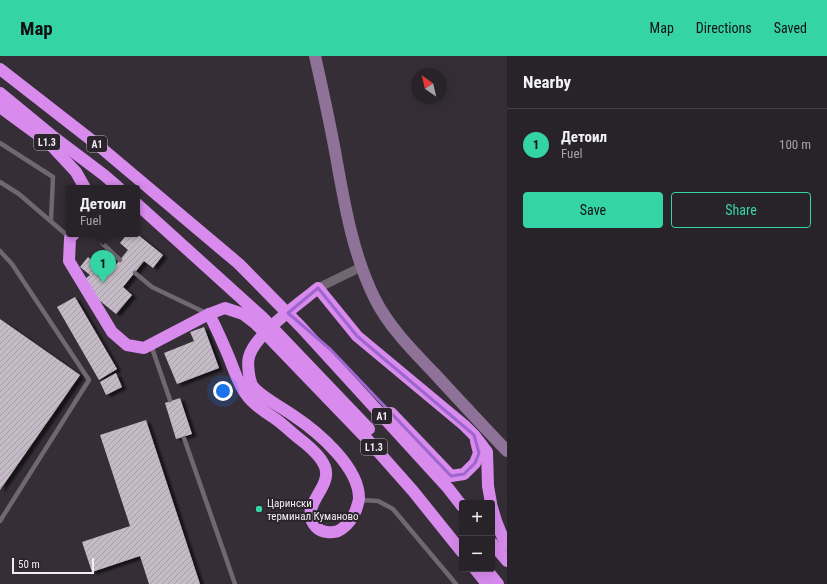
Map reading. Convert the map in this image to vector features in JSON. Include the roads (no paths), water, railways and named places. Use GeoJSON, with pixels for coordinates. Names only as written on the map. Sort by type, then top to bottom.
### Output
{"type":"FeatureCollection","features":[{"type":"Feature","properties":{"kind":"highway","name":"A1"},"geometry":{"type":"LineString","coordinates":[[0,69],[99,146],[239,264],[277,301],[448,488],[459,502]]}},
{"type":"Feature","properties":{"kind":"highway","name":"A1"},"geometry":{"type":"LineString","coordinates":[[0,94],[116,185]]}},
{"type":"Feature","properties":{"kind":"highway","name":"L1.3"},"geometry":{"type":"LineString","coordinates":[[0,107],[49,143],[76,172],[83,185]]}},
{"type":"Feature","properties":{"kind":"highway","name":"A1"},"geometry":{"type":"LineString","coordinates":[[140,207],[362,421],[420,487],[460,536]]}},
{"type":"Feature","properties":{"kind":"highway"},"geometry":{"type":"LineString","coordinates":[[72,237],[69,261],[112,332],[127,346],[144,348],[208,314],[225,308],[259,320]]}},
{"type":"Feature","properties":{"kind":"highway"},"geometry":{"type":"LineString","coordinates":[[208,314],[219,334],[238,382],[248,396],[259,408],[278,421],[310,448],[320,459],[325,468],[326,477],[314,499],[311,509],[311,517],[314,524],[324,532],[337,532],[345,527],[352,519],[360,500],[355,480],[340,456],[322,439],[295,416],[265,397],[256,389],[252,384],[248,370],[249,357],[256,343],[277,321],[318,288],[357,336],[474,435],[486,452],[490,500]]}},
{"type":"Feature","properties":{"kind":"highway"},"geometry":{"type":"LineString","coordinates":[[301,327],[331,350],[451,476],[464,474],[476,463],[479,453],[474,435]]}},
{"type":"Feature","properties":{"kind":"highway","name":"L1.3"},"geometry":{"type":"LineString","coordinates":[[283,345],[413,491],[459,548]]}},
{"type":"Feature","properties":{"kind":"highway"},"geometry":{"type":"LineString","coordinates":[[495,518],[502,537],[507,545]]}},
{"type":"Feature","properties":{"kind":"highway"},"geometry":{"type":"LineString","coordinates":[[495,547],[507,561]]}},
{"type":"Feature","properties":{"kind":"highway"},"geometry":{"type":"LineString","coordinates":[[477,572],[487,584]]}},
{"type":"Feature","properties":{"kind":"highway"},"geometry":{"type":"LineString","coordinates":[[488,572],[498,584]]}},
{"type":"Feature","properties":{"kind":"main road"},"geometry":{"type":"LineString","coordinates":[[315,56],[330,122],[344,197],[361,268],[375,300],[393,327],[412,350],[507,452]]}},
{"type":"Feature","properties":{"kind":"street"},"geometry":{"type":"LineString","coordinates":[[318,288],[361,268]]}},
{"type":"Feature","properties":{"kind":"lane"},"geometry":{"type":"LineString","coordinates":[[0,143],[54,177],[51,220]]}},
{"type":"Feature","properties":{"kind":"lane"},"geometry":{"type":"LineString","coordinates":[[0,182],[19,194],[66,231]]}},
{"type":"Feature","properties":{"kind":"lane"},"geometry":{"type":"LineString","coordinates":[[101,237],[103,244],[120,260]]}},
{"type":"Feature","properties":{"kind":"lane"},"geometry":{"type":"LineString","coordinates":[[0,251],[12,264],[89,380],[0,521]]}},
{"type":"Feature","properties":{"kind":"lane"},"geometry":{"type":"LineString","coordinates":[[135,273],[152,287],[208,314]]}},
{"type":"Feature","properties":{"kind":"lane"},"geometry":{"type":"LineString","coordinates":[[151,344],[170,400]]}},
{"type":"Feature","properties":{"kind":"lane"},"geometry":{"type":"LineString","coordinates":[[184,438],[235,584]]}},
{"type":"Feature","properties":{"kind":"lane"},"geometry":{"type":"LineString","coordinates":[[360,500],[378,501],[394,509],[456,584]]}},
{"type":"Feature","properties":{"kind":"place","name":"Детоил"},"geometry":{"type":"Point","coordinates":[103,283]}},
{"type":"Feature","properties":{"kind":"place","name":"Царински терминал Куманово"},"geometry":{"type":"Point","coordinates":[259,509]}}]}
